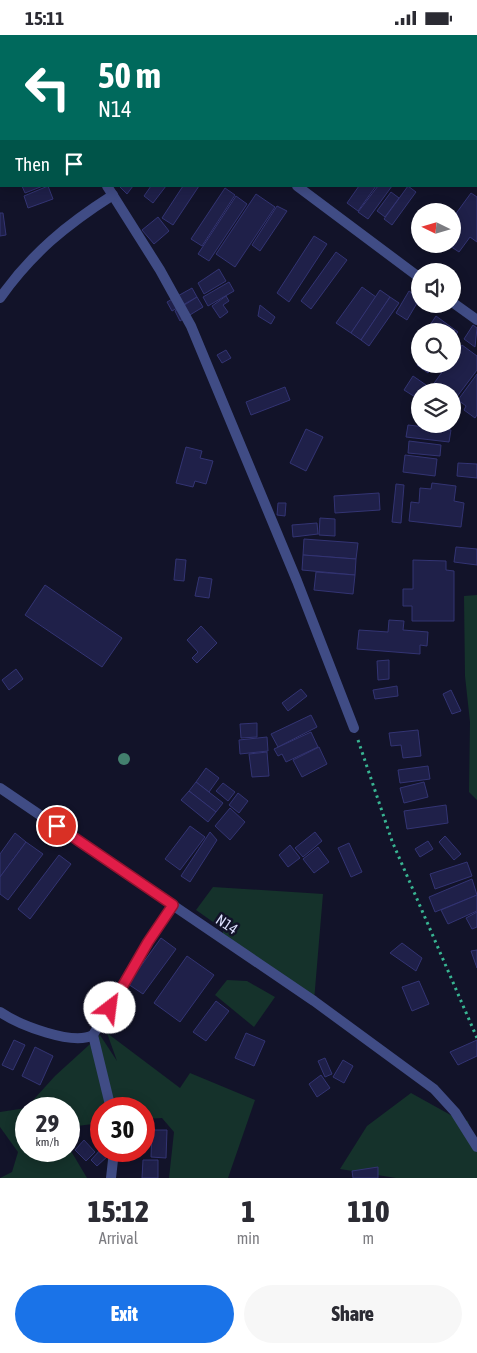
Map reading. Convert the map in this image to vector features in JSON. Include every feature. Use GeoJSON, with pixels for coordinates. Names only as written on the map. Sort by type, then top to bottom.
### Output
{"type":"FeatureCollection","features":[{"type":"Feature","properties":{"kind":"street"},"geometry":{"type":"LineString","coordinates":[[298,187],[411,271]]}},
{"type":"Feature","properties":{"kind":"street"},"geometry":{"type":"LineString","coordinates":[[0,298],[20,270],[48,242],[110,191],[160,270],[191,326],[297,581],[354,728]]}},
{"type":"Feature","properties":{"kind":"street"},"geometry":{"type":"LineString","coordinates":[[461,309],[477,321]]}},
{"type":"Feature","properties":{"kind":"street","name":"N14"},"geometry":{"type":"LineString","coordinates":[[0,787],[314,1001],[434,1089],[455,1112],[477,1147]]}},
{"type":"Feature","properties":{"kind":"street"},"geometry":{"type":"LineString","coordinates":[[0,1012],[26,1025],[72,1039],[87,1038],[93,1035],[148,942],[173,905]]}},
{"type":"Feature","properties":{"kind":"street"},"geometry":{"type":"LineString","coordinates":[[93,1035],[108,1097]]}},
{"type":"Feature","properties":{"kind":"street"},"geometry":{"type":"LineString","coordinates":[[111,1178],[113,1162]]}},
{"type":"Feature","properties":{"kind":"path"},"geometry":{"type":"LineString","coordinates":[[354,728],[392,841],[477,1038]]}},
{"type":"Feature","properties":{"kind":"green space"},"geometry":{"type":"Polygon","coordinates":[[[477,595],[477,800],[469,792],[470,722],[465,676],[464,596],[477,595]]]}},
{"type":"Feature","properties":{"kind":"green space"},"geometry":{"type":"Polygon","coordinates":[[[213,887],[323,894],[314,1001],[223,939],[223,929],[196,910],[213,887]]]}},
{"type":"Feature","properties":{"kind":"green space"},"geometry":{"type":"Polygon","coordinates":[[[227,980],[247,981],[275,997],[254,1027],[215,995],[227,980]]]}},
{"type":"Feature","properties":{"kind":"green space"},"geometry":{"type":"Polygon","coordinates":[[[107,1033],[180,1088],[190,1073],[255,1100],[228,1178],[169,1178],[174,1132],[162,1118],[155,1118],[155,1097],[90,1097],[90,1124],[80,1126],[80,1097],[36,1097],[55,1076],[100,1035],[117,1061],[107,1033]]]}},
{"type":"Feature","properties":{"kind":"green space"},"geometry":{"type":"Polygon","coordinates":[[[411,1093],[456,1118],[468,1121],[471,1135],[477,1141],[477,1178],[396,1178],[340,1169],[367,1126],[411,1093]]]}},
{"type":"Feature","properties":{"kind":"green space"},"geometry":{"type":"Polygon","coordinates":[[[15,1110],[15,1148],[0,1127],[0,1112],[15,1110]]]}},
{"type":"Feature","properties":{"kind":"green space"},"geometry":{"type":"Polygon","coordinates":[[[15,1162],[78,1162],[87,1178],[0,1178],[12,1172],[15,1162]]]}},
{"type":"Feature","properties":{"kind":"building"},"geometry":{"type":"Polygon","coordinates":[[[22,187],[40,187],[25,193],[22,187]]]}},
{"type":"Feature","properties":{"kind":"building"},"geometry":{"type":"Polygon","coordinates":[[[48,187],[53,199],[28,208],[24,196],[48,187]]]}},
{"type":"Feature","properties":{"kind":"building"},"geometry":{"type":"Polygon","coordinates":[[[120,187],[132,187],[127,194],[120,187]]]}},
{"type":"Feature","properties":{"kind":"building"},"geometry":{"type":"Polygon","coordinates":[[[150,187],[165,187],[153,203],[144,196],[150,187]]]}},
{"type":"Feature","properties":{"kind":"building"},"geometry":{"type":"Polygon","coordinates":[[[182,187],[198,187],[173,225],[162,218],[182,187]]]}},
{"type":"Feature","properties":{"kind":"building"},"geometry":{"type":"Polygon","coordinates":[[[358,187],[375,187],[358,211],[347,203],[358,187]]]}},
{"type":"Feature","properties":{"kind":"building"},"geometry":{"type":"Polygon","coordinates":[[[377,187],[391,187],[368,219],[358,212],[377,187]]]}},
{"type":"Feature","properties":{"kind":"building"},"geometry":{"type":"Polygon","coordinates":[[[407,187],[416,192],[392,225],[384,219],[407,187]]]}},
{"type":"Feature","properties":{"kind":"building"},"geometry":{"type":"Polygon","coordinates":[[[225,188],[235,195],[202,246],[191,239],[225,188]]]}},
{"type":"Feature","properties":{"kind":"building"},"geometry":{"type":"Polygon","coordinates":[[[391,192],[399,198],[385,217],[377,211],[391,192]]]}},
{"type":"Feature","properties":{"kind":"building"},"geometry":{"type":"Polygon","coordinates":[[[471,193],[477,197],[477,242],[470,237],[461,249],[461,207],[471,193]]]}},
{"type":"Feature","properties":{"kind":"building"},"geometry":{"type":"Polygon","coordinates":[[[256,194],[275,207],[235,267],[216,254],[256,194]]]}},
{"type":"Feature","properties":{"kind":"building"},"geometry":{"type":"Polygon","coordinates":[[[236,196],[247,204],[209,261],[198,254],[236,196]]]}},
{"type":"Feature","properties":{"kind":"building"},"geometry":{"type":"Polygon","coordinates":[[[277,206],[287,211],[260,251],[252,245],[277,206]]]}},
{"type":"Feature","properties":{"kind":"building"},"geometry":{"type":"Polygon","coordinates":[[[0,213],[3,213],[6,235],[0,236],[0,213]]]}},
{"type":"Feature","properties":{"kind":"building"},"geometry":{"type":"Polygon","coordinates":[[[158,217],[169,231],[154,244],[142,230],[158,217]]]}},
{"type":"Feature","properties":{"kind":"building"},"geometry":{"type":"Polygon","coordinates":[[[314,236],[327,244],[289,302],[277,293],[314,236]]]}},
{"type":"Feature","properties":{"kind":"building"},"geometry":{"type":"Polygon","coordinates":[[[336,252],[347,260],[311,309],[301,301],[336,252]]]}},
{"type":"Feature","properties":{"kind":"building"},"geometry":{"type":"Polygon","coordinates":[[[219,269],[226,281],[204,294],[198,283],[219,269]]]}},
{"type":"Feature","properties":{"kind":"building"},"geometry":{"type":"Polygon","coordinates":[[[229,282],[234,291],[208,306],[203,297],[229,282]]]}},
{"type":"Feature","properties":{"kind":"building"},"geometry":{"type":"Polygon","coordinates":[[[362,287],[376,297],[351,333],[336,323],[362,287]]]}},
{"type":"Feature","properties":{"kind":"building"},"geometry":{"type":"Polygon","coordinates":[[[192,288],[197,297],[172,311],[167,302],[192,288]]]}},
{"type":"Feature","properties":{"kind":"building"},"geometry":{"type":"Polygon","coordinates":[[[380,290],[390,297],[361,340],[351,333],[380,290]]]}},
{"type":"Feature","properties":{"kind":"building"},"geometry":{"type":"Polygon","coordinates":[[[409,291],[411,292],[411,313],[407,320],[396,313],[409,291]]]}},
{"type":"Feature","properties":{"kind":"building"},"geometry":{"type":"Polygon","coordinates":[[[226,296],[229,301],[223,305],[228,312],[220,318],[212,306],[226,296]]]}},
{"type":"Feature","properties":{"kind":"building"},"geometry":{"type":"Polygon","coordinates":[[[197,297],[203,307],[180,321],[175,311],[197,297]]]}},
{"type":"Feature","properties":{"kind":"building"},"geometry":{"type":"Polygon","coordinates":[[[390,297],[399,303],[369,346],[361,340],[390,297]]]}},
{"type":"Feature","properties":{"kind":"building"},"geometry":{"type":"Polygon","coordinates":[[[260,305],[275,317],[271,324],[258,316],[260,305]]]}},
{"type":"Feature","properties":{"kind":"building"},"geometry":{"type":"Polygon","coordinates":[[[436,316],[446,323],[431,323],[436,316]]]}},
{"type":"Feature","properties":{"kind":"building"},"geometry":{"type":"Polygon","coordinates":[[[473,325],[477,328],[475,347],[464,339],[473,325]]]}},
{"type":"Feature","properties":{"kind":"building"},"geometry":{"type":"Polygon","coordinates":[[[462,345],[477,356],[477,370],[461,391],[461,383],[434,383],[441,373],[461,373],[462,345]]]}},
{"type":"Feature","properties":{"kind":"building"},"geometry":{"type":"Polygon","coordinates":[[[226,350],[231,358],[222,363],[217,355],[226,350]]]}},
{"type":"Feature","properties":{"kind":"building"},"geometry":{"type":"Polygon","coordinates":[[[477,374],[477,415],[475,418],[464,410],[466,406],[461,402],[461,396],[477,374]]]}},
{"type":"Feature","properties":{"kind":"building"},"geometry":{"type":"Polygon","coordinates":[[[413,376],[423,383],[411,383],[411,394],[404,390],[413,376]]]}},
{"type":"Feature","properties":{"kind":"building"},"geometry":{"type":"Polygon","coordinates":[[[285,387],[290,400],[251,415],[246,402],[285,387]]]}},
{"type":"Feature","properties":{"kind":"building"},"geometry":{"type":"Polygon","coordinates":[[[408,425],[411,425],[411,433],[450,433],[449,442],[406,437],[408,425]]]}},
{"type":"Feature","properties":{"kind":"building"},"geometry":{"type":"Polygon","coordinates":[[[306,429],[323,437],[306,471],[290,463],[306,429]]]}},
{"type":"Feature","properties":{"kind":"building"},"geometry":{"type":"Polygon","coordinates":[[[409,441],[441,445],[440,456],[408,453],[409,441]]]}},
{"type":"Feature","properties":{"kind":"building"},"geometry":{"type":"Polygon","coordinates":[[[186,447],[202,451],[200,458],[213,461],[206,484],[195,481],[193,487],[176,483],[186,447]]]}},
{"type":"Feature","properties":{"kind":"building"},"geometry":{"type":"Polygon","coordinates":[[[405,455],[437,459],[435,476],[403,472],[405,455]]]}},
{"type":"Feature","properties":{"kind":"building"},"geometry":{"type":"Polygon","coordinates":[[[458,463],[477,464],[477,478],[457,476],[458,463]]]}},
{"type":"Feature","properties":{"kind":"building"},"geometry":{"type":"Polygon","coordinates":[[[432,483],[456,486],[454,501],[464,503],[461,527],[409,521],[411,502],[419,503],[420,488],[431,489],[432,483]]]}},
{"type":"Feature","properties":{"kind":"building"},"geometry":{"type":"Polygon","coordinates":[[[396,484],[404,485],[401,523],[392,522],[396,484]]]}},
{"type":"Feature","properties":{"kind":"building"},"geometry":{"type":"Polygon","coordinates":[[[379,493],[380,510],[335,513],[334,496],[379,493]]]}},
{"type":"Feature","properties":{"kind":"building"},"geometry":{"type":"Polygon","coordinates":[[[278,503],[286,503],[285,516],[277,515],[278,503]]]}},
{"type":"Feature","properties":{"kind":"building"},"geometry":{"type":"Polygon","coordinates":[[[320,518],[335,519],[335,536],[319,535],[320,518]]]}},
{"type":"Feature","properties":{"kind":"building"},"geometry":{"type":"Polygon","coordinates":[[[317,523],[318,534],[293,537],[292,525],[317,523]]]}},
{"type":"Feature","properties":{"kind":"building"},"geometry":{"type":"Polygon","coordinates":[[[304,539],[358,543],[356,559],[303,555],[304,539]]]}},
{"type":"Feature","properties":{"kind":"building"},"geometry":{"type":"Polygon","coordinates":[[[456,547],[477,549],[477,565],[454,562],[456,547]]]}},
{"type":"Feature","properties":{"kind":"building"},"geometry":{"type":"Polygon","coordinates":[[[303,555],[356,559],[355,575],[302,570],[303,555]]]}},
{"type":"Feature","properties":{"kind":"building"},"geometry":{"type":"Polygon","coordinates":[[[176,559],[186,560],[184,581],[174,580],[176,559]]]}},
{"type":"Feature","properties":{"kind":"building"},"geometry":{"type":"Polygon","coordinates":[[[413,560],[446,561],[446,570],[454,571],[454,621],[412,621],[412,606],[403,606],[403,589],[413,589],[413,560]]]}},
{"type":"Feature","properties":{"kind":"building"},"geometry":{"type":"Polygon","coordinates":[[[316,572],[355,575],[353,594],[314,590],[316,572]]]}},
{"type":"Feature","properties":{"kind":"building"},"geometry":{"type":"Polygon","coordinates":[[[199,577],[212,579],[209,598],[195,596],[199,577]]]}},
{"type":"Feature","properties":{"kind":"building"},"geometry":{"type":"Polygon","coordinates":[[[45,585],[122,638],[102,667],[25,615],[45,585]]]}},
{"type":"Feature","properties":{"kind":"building"},"geometry":{"type":"Polygon","coordinates":[[[389,620],[404,621],[403,630],[428,632],[427,646],[420,645],[420,654],[357,649],[359,630],[388,632],[389,620]]]}},
{"type":"Feature","properties":{"kind":"building"},"geometry":{"type":"Polygon","coordinates":[[[201,626],[217,643],[197,663],[192,658],[198,652],[187,640],[201,626]]]}},
{"type":"Feature","properties":{"kind":"building"},"geometry":{"type":"Polygon","coordinates":[[[389,660],[389,679],[378,680],[377,661],[389,660]]]}},
{"type":"Feature","properties":{"kind":"building"},"geometry":{"type":"Polygon","coordinates":[[[16,669],[23,679],[9,690],[2,680],[16,669]]]}},
{"type":"Feature","properties":{"kind":"building"},"geometry":{"type":"Polygon","coordinates":[[[397,686],[398,696],[375,699],[373,690],[397,686]]]}},
{"type":"Feature","properties":{"kind":"building"},"geometry":{"type":"Polygon","coordinates":[[[301,689],[307,696],[288,711],[282,703],[301,689]]]}},
{"type":"Feature","properties":{"kind":"building"},"geometry":{"type":"Polygon","coordinates":[[[451,690],[461,711],[452,714],[443,694],[451,690]]]}},
{"type":"Feature","properties":{"kind":"building"},"geometry":{"type":"Polygon","coordinates":[[[311,715],[317,727],[278,747],[271,734],[311,715]]]}},
{"type":"Feature","properties":{"kind":"building"},"geometry":{"type":"Polygon","coordinates":[[[257,723],[257,737],[241,738],[240,724],[257,723]]]}},
{"type":"Feature","properties":{"kind":"building"},"geometry":{"type":"Polygon","coordinates":[[[418,730],[421,756],[403,758],[401,745],[391,746],[389,733],[418,730]]]}},
{"type":"Feature","properties":{"kind":"building"},"geometry":{"type":"Polygon","coordinates":[[[311,732],[318,747],[286,762],[282,754],[278,756],[274,749],[311,732]]]}},
{"type":"Feature","properties":{"kind":"building"},"geometry":{"type":"Polygon","coordinates":[[[267,737],[268,751],[240,754],[239,740],[267,737]]]}},
{"type":"Feature","properties":{"kind":"building"},"geometry":{"type":"Polygon","coordinates":[[[319,747],[327,764],[302,777],[293,760],[319,747]]]}},
{"type":"Feature","properties":{"kind":"building"},"geometry":{"type":"Polygon","coordinates":[[[267,752],[269,776],[252,777],[249,754],[267,752]]]}},
{"type":"Feature","properties":{"kind":"building"},"geometry":{"type":"Polygon","coordinates":[[[428,766],[430,779],[400,783],[398,770],[428,766]]]}},
{"type":"Feature","properties":{"kind":"building"},"geometry":{"type":"Polygon","coordinates":[[[206,768],[219,778],[209,792],[196,782],[206,768]]]}},
{"type":"Feature","properties":{"kind":"building"},"geometry":{"type":"Polygon","coordinates":[[[196,782],[223,803],[216,812],[189,791],[196,782]]]}},
{"type":"Feature","properties":{"kind":"building"},"geometry":{"type":"Polygon","coordinates":[[[424,782],[428,797],[404,803],[400,788],[424,782]]]}},
{"type":"Feature","properties":{"kind":"building"},"geometry":{"type":"Polygon","coordinates":[[[223,783],[235,792],[228,801],[216,791],[223,783]]]}},
{"type":"Feature","properties":{"kind":"building"},"geometry":{"type":"Polygon","coordinates":[[[189,791],[216,812],[208,822],[181,800],[189,791]]]}},
{"type":"Feature","properties":{"kind":"building"},"geometry":{"type":"Polygon","coordinates":[[[238,793],[248,801],[239,813],[229,805],[238,793]]]}},
{"type":"Feature","properties":{"kind":"building"},"geometry":{"type":"Polygon","coordinates":[[[446,805],[448,823],[407,829],[404,811],[446,805]]]}},
{"type":"Feature","properties":{"kind":"building"},"geometry":{"type":"Polygon","coordinates":[[[230,808],[245,822],[230,840],[215,826],[230,808]]]}},
{"type":"Feature","properties":{"kind":"building"},"geometry":{"type":"Polygon","coordinates":[[[190,826],[205,837],[180,870],[165,859],[190,826]]]}},
{"type":"Feature","properties":{"kind":"building"},"geometry":{"type":"Polygon","coordinates":[[[210,832],[217,840],[190,882],[181,876],[210,832]]]}},
{"type":"Feature","properties":{"kind":"building"},"geometry":{"type":"Polygon","coordinates":[[[315,832],[322,841],[303,857],[295,848],[315,832]]]}},
{"type":"Feature","properties":{"kind":"building"},"geometry":{"type":"Polygon","coordinates":[[[15,833],[26,842],[0,877],[0,854],[15,833]]]}},
{"type":"Feature","properties":{"kind":"building"},"geometry":{"type":"Polygon","coordinates":[[[445,836],[461,854],[454,860],[439,842],[445,836]]]}},
{"type":"Feature","properties":{"kind":"building"},"geometry":{"type":"Polygon","coordinates":[[[428,841],[433,849],[420,857],[415,849],[428,841]]]}},
{"type":"Feature","properties":{"kind":"building"},"geometry":{"type":"Polygon","coordinates":[[[26,842],[43,854],[8,900],[0,894],[0,877],[26,842]]]}},
{"type":"Feature","properties":{"kind":"building"},"geometry":{"type":"Polygon","coordinates":[[[349,843],[362,872],[351,877],[338,848],[349,843]]]}},
{"type":"Feature","properties":{"kind":"building"},"geometry":{"type":"Polygon","coordinates":[[[290,845],[300,858],[288,867],[279,855],[290,845]]]}},
{"type":"Feature","properties":{"kind":"building"},"geometry":{"type":"Polygon","coordinates":[[[318,847],[329,862],[314,873],[303,859],[318,847]]]}},
{"type":"Feature","properties":{"kind":"building"},"geometry":{"type":"Polygon","coordinates":[[[59,855],[71,864],[30,919],[18,909],[59,855]]]}},
{"type":"Feature","properties":{"kind":"building"},"geometry":{"type":"Polygon","coordinates":[[[467,862],[472,876],[435,889],[430,874],[467,862]]]}},
{"type":"Feature","properties":{"kind":"building"},"geometry":{"type":"Polygon","coordinates":[[[472,879],[477,895],[435,912],[429,897],[472,879]]]}},
{"type":"Feature","properties":{"kind":"building"},"geometry":{"type":"Polygon","coordinates":[[[477,895],[477,911],[448,924],[441,910],[477,895]]]}},
{"type":"Feature","properties":{"kind":"building"},"geometry":{"type":"Polygon","coordinates":[[[477,912],[477,927],[472,929],[466,918],[477,912]]]}},
{"type":"Feature","properties":{"kind":"building"},"geometry":{"type":"Polygon","coordinates":[[[161,938],[176,949],[143,994],[128,984],[161,938]]]}},
{"type":"Feature","properties":{"kind":"building"},"geometry":{"type":"Polygon","coordinates":[[[402,943],[422,958],[416,971],[390,953],[402,943]]]}},
{"type":"Feature","properties":{"kind":"building"},"geometry":{"type":"Polygon","coordinates":[[[477,950],[477,968],[471,951],[477,950]]]}},
{"type":"Feature","properties":{"kind":"building"},"geometry":{"type":"Polygon","coordinates":[[[187,956],[214,975],[180,1022],[154,1003],[187,956]]]}},
{"type":"Feature","properties":{"kind":"building"},"geometry":{"type":"Polygon","coordinates":[[[419,981],[429,1004],[412,1011],[402,987],[419,981]]]}},
{"type":"Feature","properties":{"kind":"building"},"geometry":{"type":"Polygon","coordinates":[[[216,1001],[229,1011],[206,1041],[193,1032],[216,1001]]]}},
{"type":"Feature","properties":{"kind":"building"},"geometry":{"type":"Polygon","coordinates":[[[246,1033],[265,1041],[254,1066],[235,1058],[246,1033]]]}},
{"type":"Feature","properties":{"kind":"building"},"geometry":{"type":"Polygon","coordinates":[[[14,1040],[25,1045],[13,1070],[2,1065],[14,1040]]]}},
{"type":"Feature","properties":{"kind":"building"},"geometry":{"type":"Polygon","coordinates":[[[477,1040],[477,1056],[458,1065],[450,1052],[477,1040]]]}},
{"type":"Feature","properties":{"kind":"building"},"geometry":{"type":"Polygon","coordinates":[[[35,1047],[53,1056],[40,1085],[22,1076],[35,1047]]]}},
{"type":"Feature","properties":{"kind":"building"},"geometry":{"type":"Polygon","coordinates":[[[325,1058],[332,1074],[325,1077],[318,1061],[325,1058]]]}},
{"type":"Feature","properties":{"kind":"building"},"geometry":{"type":"Polygon","coordinates":[[[343,1060],[353,1066],[344,1083],[333,1077],[343,1060]]]}},
{"type":"Feature","properties":{"kind":"building"},"geometry":{"type":"Polygon","coordinates":[[[321,1075],[330,1088],[317,1097],[309,1084],[321,1075]]]}},
{"type":"Feature","properties":{"kind":"building"},"geometry":{"type":"Polygon","coordinates":[[[155,1130],[167,1130],[166,1158],[155,1157],[155,1130]]]}},
{"type":"Feature","properties":{"kind":"building"},"geometry":{"type":"Polygon","coordinates":[[[84,1140],[90,1147],[90,1157],[86,1161],[80,1155],[80,1144],[84,1140]]]}},
{"type":"Feature","properties":{"kind":"building"},"geometry":{"type":"Polygon","coordinates":[[[155,1160],[158,1160],[158,1178],[142,1178],[143,1162],[155,1162],[155,1160]]]}},
{"type":"Feature","properties":{"kind":"building"},"geometry":{"type":"Polygon","coordinates":[[[93,1162],[101,1162],[97,1166],[93,1162]]]}},
{"type":"Feature","properties":{"kind":"building"},"geometry":{"type":"Polygon","coordinates":[[[378,1167],[378,1178],[353,1178],[352,1171],[378,1167]]]}},
{"type":"Feature","properties":{"kind":"route"},"geometry":{"type":"LineString","coordinates":[[57,826],[173,905],[148,942],[110,1008]]}}]}
